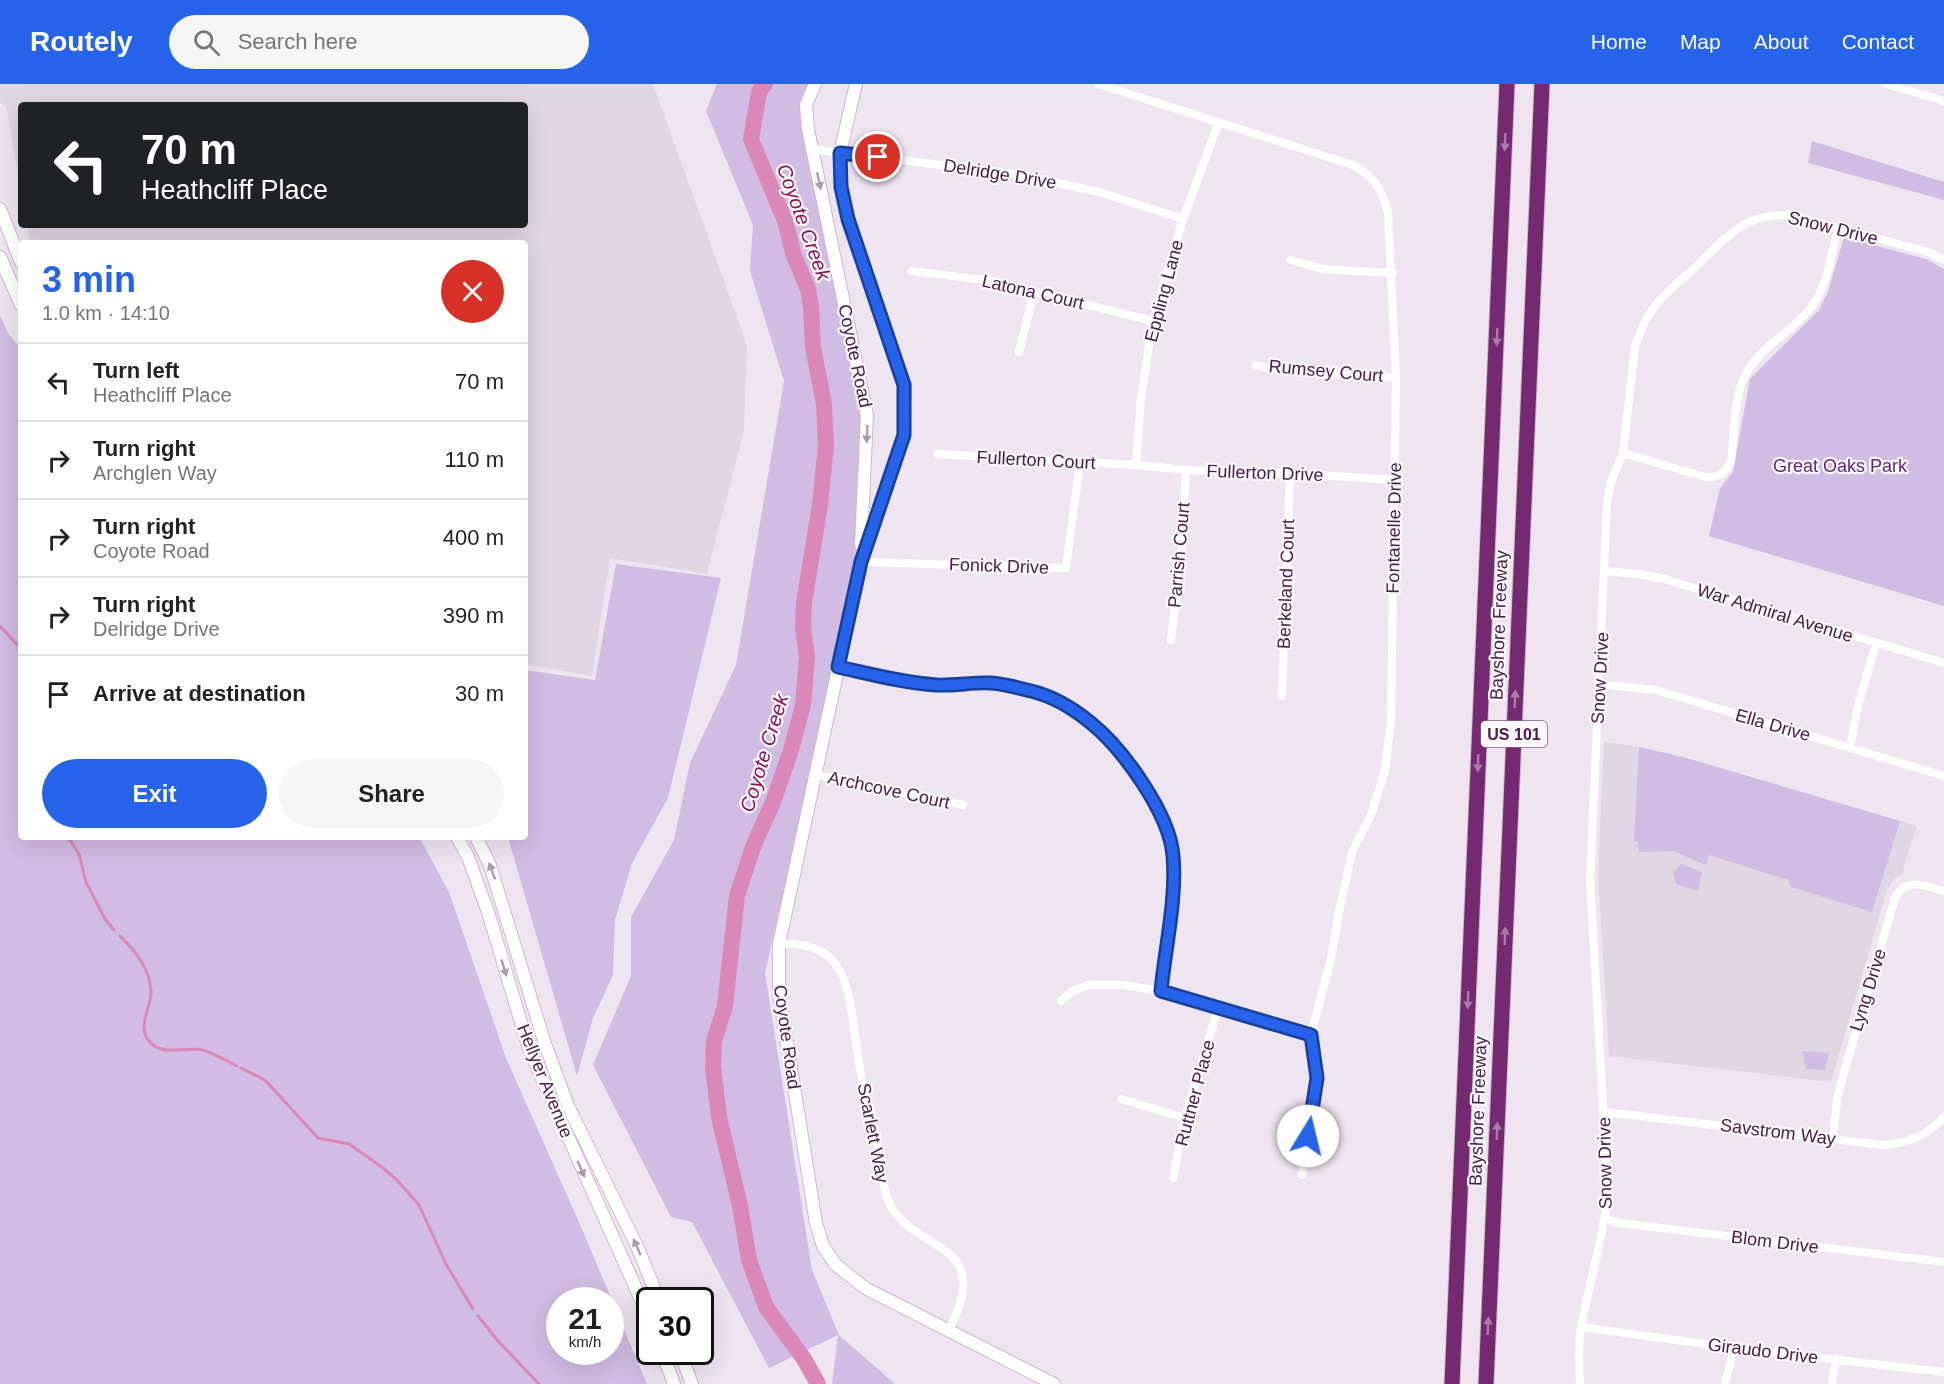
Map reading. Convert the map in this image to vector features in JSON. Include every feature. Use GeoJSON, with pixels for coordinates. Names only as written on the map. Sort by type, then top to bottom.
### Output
{"type":"FeatureCollection","features":[{"type":"Feature","properties":{"kind":"highway","name":"Bayshore Freeway"},"geometry":{"type":"LineString","coordinates":[[1452,1384],[1507,84]]}},
{"type":"Feature","properties":{"kind":"highway","name":"Bayshore Freeway"},"geometry":{"type":"LineString","coordinates":[[1486,1384],[1542,84]]}},
{"type":"Feature","properties":{"kind":"street","name":"Coyote Road"},"geometry":{"type":"LineString","coordinates":[[815,84],[806,105],[812,149],[867,415],[861,562]]}},
{"type":"Feature","properties":{"kind":"street","name":"Coyote Road"},"geometry":{"type":"LineString","coordinates":[[856,84],[840,153],[841,187],[848,219],[904,385],[904,435],[861,562],[779,944],[779,994],[816,1223],[823,1246],[836,1265],[865,1288],[1054,1384]]}},
{"type":"Feature","properties":{"kind":"street","name":"Fontanelle Drive"},"geometry":{"type":"LineString","coordinates":[[1098,84],[1353,165],[1370,175],[1382,194],[1388,212],[1393,273],[1396,377],[1391,721],[1386,771],[1371,815],[1352,852],[1331,958],[1311,1035]]}},
{"type":"Feature","properties":{"kind":"street"},"geometry":{"type":"LineString","coordinates":[[1886,84],[1944,101]]}},
{"type":"Feature","properties":{"kind":"street","name":"Eppling Lane"},"geometry":{"type":"LineString","coordinates":[[1136,465],[1141,397],[1153,321],[1183,219],[1219,122]]}},
{"type":"Feature","properties":{"kind":"street","name":"Delridge Drive"},"geometry":{"type":"LineString","coordinates":[[812,149],[1021,175],[1099,192],[1183,219]]}},
{"type":"Feature","properties":{"kind":"street"},"geometry":{"type":"LineString","coordinates":[[0,210],[18,255]]}},
{"type":"Feature","properties":{"kind":"street","name":"Snow Drive"},"geometry":{"type":"LineString","coordinates":[[1580,1384],[1581,1327],[1606,1219],[1608,1194],[1590,880],[1607,502],[1611,482],[1623,453],[1635,347],[1649,314],[1658,301],[1746,223],[1774,215],[1790,215],[1928,252],[1944,260]]}},
{"type":"Feature","properties":{"kind":"street"},"geometry":{"type":"LineString","coordinates":[[1623,453],[1705,477],[1717,478],[1726,471],[1731,461],[1743,380],[1758,357],[1816,301],[1838,229]]}},
{"type":"Feature","properties":{"kind":"street"},"geometry":{"type":"LineString","coordinates":[[0,257],[18,298]]}},
{"type":"Feature","properties":{"kind":"street"},"geometry":{"type":"LineString","coordinates":[[1291,260],[1323,269],[1393,273]]}},
{"type":"Feature","properties":{"kind":"street","name":"Latona Court"},"geometry":{"type":"LineString","coordinates":[[911,271],[993,281],[1153,321]]}},
{"type":"Feature","properties":{"kind":"street"},"geometry":{"type":"LineString","coordinates":[[1019,352],[1034,292]]}},
{"type":"Feature","properties":{"kind":"street","name":"Rumsey Court"},"geometry":{"type":"LineString","coordinates":[[1256,365],[1278,371],[1396,377]]}},
{"type":"Feature","properties":{"kind":"street","name":"Fullerton Court"},"geometry":{"type":"LineString","coordinates":[[937,454],[1136,465]]}},
{"type":"Feature","properties":{"kind":"street","name":"Fonick Drive"},"geometry":{"type":"LineString","coordinates":[[861,562],[1066,568],[1080,462]]}},
{"type":"Feature","properties":{"kind":"street","name":"Fullerton Drive"},"geometry":{"type":"LineString","coordinates":[[1136,465],[1186,471],[1290,473],[1394,480]]}},
{"type":"Feature","properties":{"kind":"street","name":"Parrish Court"},"geometry":{"type":"LineString","coordinates":[[1171,640],[1181,555],[1186,471]]}},
{"type":"Feature","properties":{"kind":"street","name":"Berkeland Court"},"geometry":{"type":"LineString","coordinates":[[1282,696],[1290,473]]}},
{"type":"Feature","properties":{"kind":"street","name":"War Admiral Avenue"},"geometry":{"type":"LineString","coordinates":[[1604,572],[1638,574],[1664,579],[1944,663]]}},
{"type":"Feature","properties":{"kind":"street"},"geometry":{"type":"LineString","coordinates":[[1850,748],[1858,706],[1876,643]]}},
{"type":"Feature","properties":{"kind":"street"},"geometry":{"type":"LineString","coordinates":[[838,667],[930,685],[991,683],[1033,691],[1063,704],[1091,723],[1139,779],[1156,803],[1168,828],[1174,874],[1161,991]]}},
{"type":"Feature","properties":{"kind":"street","name":"Ella Drive"},"geometry":{"type":"LineString","coordinates":[[1599,684],[1656,690],[1944,776]]}},
{"type":"Feature","properties":{"kind":"street","name":"Archcove Court"},"geometry":{"type":"LineString","coordinates":[[815,775],[963,805]]}},
{"type":"Feature","properties":{"kind":"street","name":"Hellyer Avenue"},"geometry":{"type":"LineString","coordinates":[[458,840],[468,857],[488,912],[529,1049],[636,1289]]}},
{"type":"Feature","properties":{"kind":"street","name":"Hellyer Avenue"},"geometry":{"type":"LineString","coordinates":[[478,840],[490,865],[545,1044],[568,1106],[637,1246],[654,1287]]}},
{"type":"Feature","properties":{"kind":"street","name":"Lyng Drive"},"geometry":{"type":"LineString","coordinates":[[1833,1138],[1837,1100],[1843,1076],[1895,898],[1900,890],[1908,885],[1918,884],[1944,891]]}},
{"type":"Feature","properties":{"kind":"street"},"geometry":{"type":"LineString","coordinates":[[488,912],[503,906]]}},
{"type":"Feature","properties":{"kind":"street","name":"Scarlett Way"},"geometry":{"type":"LineString","coordinates":[[779,944],[801,944],[819,950],[836,964],[846,987],[865,1094],[873,1119],[889,1203],[906,1226],[946,1250],[957,1263],[962,1274],[963,1297],[948,1331]]}},
{"type":"Feature","properties":{"kind":"street"},"geometry":{"type":"LineString","coordinates":[[1061,1001],[1071,992],[1088,985],[1123,985],[1161,991],[1311,1035],[1317,1078],[1302,1175]]}},
{"type":"Feature","properties":{"kind":"street","name":"Ruttner Place"},"geometry":{"type":"LineString","coordinates":[[1173,1178],[1185,1118],[1218,1008]]}},
{"type":"Feature","properties":{"kind":"street"},"geometry":{"type":"LineString","coordinates":[[1120,1099],[1185,1118]]}},
{"type":"Feature","properties":{"kind":"street","name":"Savstrom Way"},"geometry":{"type":"LineString","coordinates":[[1605,1112],[1882,1145],[1904,1143],[1926,1133],[1944,1117]]}},
{"type":"Feature","properties":{"kind":"street","name":"Blom Drive"},"geometry":{"type":"LineString","coordinates":[[1606,1219],[1618,1223],[1944,1262]]}},
{"type":"Feature","properties":{"kind":"street","name":"Giraudo Drive"},"geometry":{"type":"LineString","coordinates":[[1581,1327],[1734,1348],[1944,1372]]}},
{"type":"Feature","properties":{"kind":"street"},"geometry":{"type":"LineString","coordinates":[[1725,1384],[1734,1348]]}},
{"type":"Feature","properties":{"kind":"street"},"geometry":{"type":"LineString","coordinates":[[1832,1384],[1836,1359]]}},
{"type":"Feature","properties":{"kind":"street"},"geometry":{"type":"LineString","coordinates":[[667,1365],[674,1384]]}},
{"type":"Feature","properties":{"kind":"street"},"geometry":{"type":"LineString","coordinates":[[685,1365],[692,1384]]}},
{"type":"Feature","properties":{"kind":"shaded area"},"geometry":{"type":"Polygon","coordinates":[[[0,84],[653,84],[747,345],[744,430],[707,574],[610,558],[592,676],[528,665],[528,240],[30,240],[28,228],[528,228],[528,102],[18,102],[18,174],[6,106],[0,103],[0,84]]]}},
{"type":"Feature","properties":{"kind":"shaded area"},"geometry":{"type":"Polygon","coordinates":[[[1604,742],[1683,757],[1917,826],[1903,869],[1904,873],[1894,879],[1887,890],[1831,1082],[1609,1056],[1598,873],[1604,742]]]}},
{"type":"Feature","properties":{"kind":"green space"},"geometry":{"type":"Polygon","coordinates":[[[717,84],[809,84],[800,107],[861,413],[855,562],[765,973],[812,1270],[839,1335],[895,1384],[832,1384],[838,1335],[769,1368],[692,1222],[671,1217],[593,1065],[631,976],[631,917],[674,840],[690,763],[736,665],[784,381],[750,271],[753,225],[706,111],[717,84]]]}},
{"type":"Feature","properties":{"kind":"green space"},"geometry":{"type":"Polygon","coordinates":[[[1812,141],[1944,182],[1944,200],[1808,163],[1812,141]]]}},
{"type":"Feature","properties":{"kind":"green space","name":"Great Oaks Park"},"geometry":{"type":"Polygon","coordinates":[[[1844,237],[1926,259],[1944,269],[1944,606],[1709,536],[1720,488],[1733,472],[1750,379],[1819,310],[1828,292],[1844,237]]]}},
{"type":"Feature","properties":{"kind":"green space"},"geometry":{"type":"Polygon","coordinates":[[[0,315],[8,333],[18,345],[18,840],[421,840],[449,892],[506,1058],[606,1287],[546,1287],[546,1365],[624,1365],[624,1329],[636,1358],[636,1365],[639,1365],[647,1384],[0,1384],[0,315]]]}},
{"type":"Feature","properties":{"kind":"green space"},"geometry":{"type":"Polygon","coordinates":[[[616,564],[721,578],[668,798],[632,863],[615,920],[613,975],[593,1018],[577,1076],[509,840],[528,840],[528,670],[595,680],[616,564]]]}},
{"type":"Feature","properties":{"kind":"green space"},"geometry":{"type":"Polygon","coordinates":[[[1639,747],[1683,757],[1900,821],[1872,912],[1791,887],[1788,880],[1709,855],[1706,865],[1673,851],[1639,852],[1638,842],[1634,841],[1639,747]]]}},
{"type":"Feature","properties":{"kind":"green space"},"geometry":{"type":"Polygon","coordinates":[[[1681,864],[1702,872],[1698,891],[1676,884],[1673,873],[1681,864]]]}},
{"type":"Feature","properties":{"kind":"green space"},"geometry":{"type":"Polygon","coordinates":[[[1802,1051],[1829,1053],[1825,1070],[1806,1069],[1802,1051]]]}},
{"type":"Feature","properties":{"kind":"waterway","name":"Coyote Creek"},"geometry":{"type":"LineString","coordinates":[[765,84],[759,92],[751,139],[785,221],[794,256],[808,289],[813,347],[824,404],[826,445],[820,505],[804,603],[803,628],[807,657],[803,705],[791,750],[773,802],[753,847],[737,896],[725,1006],[714,1041],[713,1067],[719,1117],[740,1206],[749,1260],[766,1307],[804,1359],[818,1384]]}},
{"type":"Feature","properties":{"kind":"waterway"},"geometry":{"type":"LineString","coordinates":[[0,626],[18,646]]}},
{"type":"Feature","properties":{"kind":"waterway"},"geometry":{"type":"LineString","coordinates":[[70,840],[79,854],[86,882],[105,919],[114,930]]}},
{"type":"Feature","properties":{"kind":"waterway"},"geometry":{"type":"LineString","coordinates":[[120,936],[137,954],[148,975],[151,992],[144,1026],[147,1039],[164,1050],[203,1050],[237,1066]]}},
{"type":"Feature","properties":{"kind":"waterway"},"geometry":{"type":"LineString","coordinates":[[241,1068],[265,1080],[318,1138],[349,1144],[398,1181],[419,1205],[446,1264],[473,1309]]}},
{"type":"Feature","properties":{"kind":"waterway"},"geometry":{"type":"LineString","coordinates":[[478,1316],[498,1341],[539,1384]]}},
{"type":"Feature","properties":{"kind":"route"},"geometry":{"type":"LineString","coordinates":[[878,157],[840,153],[841,187],[848,219],[904,385],[904,435],[861,562],[838,667],[930,685],[991,683],[1033,691],[1063,704],[1091,723],[1139,779],[1156,803],[1168,828],[1174,874],[1161,991],[1311,1035],[1317,1078],[1308,1136]]}}]}
